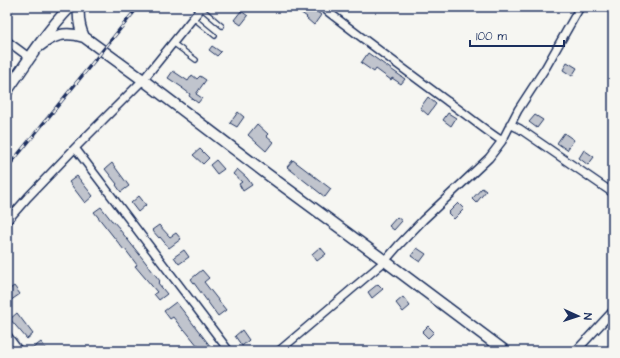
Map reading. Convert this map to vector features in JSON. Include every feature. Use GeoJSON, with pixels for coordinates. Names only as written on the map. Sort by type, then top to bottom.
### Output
{"type":"FeatureCollection","features":[{"type":"Feature","properties":{"kind":"street"},"geometry":{"type":"LineString","coordinates":[[7,91],[59,19],[70,7]]}},
{"type":"Feature","properties":{"kind":"street"},"geometry":{"type":"LineString","coordinates":[[79,7],[80,28],[84,37]]}},
{"type":"Feature","properties":{"kind":"street"},"geometry":{"type":"LineString","coordinates":[[322,7],[418,80],[502,141]]}},
{"type":"Feature","properties":{"kind":"street"},"geometry":{"type":"LineString","coordinates":[[279,351],[385,261],[424,220],[489,158],[502,141],[510,124],[546,67],[580,7]]}},
{"type":"Feature","properties":{"kind":"street"},"geometry":{"type":"LineString","coordinates":[[7,221],[75,148],[144,80],[202,8]]}},
{"type":"Feature","properties":{"kind":"street"},"geometry":{"type":"LineString","coordinates":[[38,47],[48,39],[64,34],[73,34],[84,37],[144,80],[267,174],[505,351]]}},
{"type":"Feature","properties":{"kind":"street"},"geometry":{"type":"LineString","coordinates":[[7,40],[30,58]]}},
{"type":"Feature","properties":{"kind":"street"},"geometry":{"type":"LineString","coordinates":[[510,124],[520,128],[613,193]]}},
{"type":"Feature","properties":{"kind":"street"},"geometry":{"type":"LineString","coordinates":[[75,148],[229,351]]}},
{"type":"Feature","properties":{"kind":"street"},"geometry":{"type":"LineString","coordinates":[[576,351],[613,311]]}},
{"type":"Feature","properties":{"kind":"street"},"geometry":{"type":"LineString","coordinates":[[7,335],[19,351]]}},
{"type":"Feature","properties":{"kind":"lane"},"geometry":{"type":"LineString","coordinates":[[7,12],[12,7]]}},
{"type":"Feature","properties":{"kind":"lane"},"geometry":{"type":"LineString","coordinates":[[202,8],[222,26]]}},
{"type":"Feature","properties":{"kind":"lane"},"geometry":{"type":"LineString","coordinates":[[193,18],[215,36]]}},
{"type":"Feature","properties":{"kind":"lane"},"geometry":{"type":"LineString","coordinates":[[173,43],[196,60]]}},
{"type":"Feature","properties":{"kind":"building"},"geometry":{"type":"Polygon","coordinates":[[[300,7],[311,7],[321,15],[314,25],[306,18],[307,17],[297,10],[300,7]]]}},
{"type":"Feature","properties":{"kind":"building"},"geometry":{"type":"Polygon","coordinates":[[[241,11],[248,16],[241,25],[234,20],[241,11]]]}},
{"type":"Feature","properties":{"kind":"building"},"geometry":{"type":"Polygon","coordinates":[[[212,46],[221,52],[217,56],[209,50],[212,46]]]}},
{"type":"Feature","properties":{"kind":"building"},"geometry":{"type":"Polygon","coordinates":[[[368,53],[405,79],[401,84],[392,78],[391,80],[376,69],[374,72],[361,63],[368,53]]]}},
{"type":"Feature","properties":{"kind":"building"},"geometry":{"type":"Polygon","coordinates":[[[567,62],[577,68],[572,76],[563,70],[567,62]]]}},
{"type":"Feature","properties":{"kind":"building"},"geometry":{"type":"Polygon","coordinates":[[[173,71],[188,81],[192,75],[197,79],[200,76],[206,80],[196,94],[202,98],[198,103],[189,96],[190,94],[183,88],[168,78],[173,71]]]}},
{"type":"Feature","properties":{"kind":"building"},"geometry":{"type":"Polygon","coordinates":[[[428,97],[436,104],[428,115],[420,108],[428,97]]]}},
{"type":"Feature","properties":{"kind":"building"},"geometry":{"type":"Polygon","coordinates":[[[238,112],[244,117],[237,127],[230,123],[238,112]]]}},
{"type":"Feature","properties":{"kind":"building"},"geometry":{"type":"Polygon","coordinates":[[[448,113],[456,118],[451,126],[443,120],[448,113]]]}},
{"type":"Feature","properties":{"kind":"building"},"geometry":{"type":"Polygon","coordinates":[[[535,115],[543,120],[537,128],[529,122],[535,115]]]}},
{"type":"Feature","properties":{"kind":"building"},"geometry":{"type":"Polygon","coordinates":[[[257,124],[268,134],[266,136],[273,142],[266,151],[248,135],[257,124]]]}},
{"type":"Feature","properties":{"kind":"building"},"geometry":{"type":"Polygon","coordinates":[[[564,133],[574,140],[567,150],[557,143],[564,133]]]}},
{"type":"Feature","properties":{"kind":"building"},"geometry":{"type":"Polygon","coordinates":[[[200,149],[209,158],[203,164],[193,155],[200,149]]]}},
{"type":"Feature","properties":{"kind":"building"},"geometry":{"type":"Polygon","coordinates":[[[584,150],[594,157],[588,165],[579,158],[584,150]]]}},
{"type":"Feature","properties":{"kind":"building"},"geometry":{"type":"Polygon","coordinates":[[[216,160],[224,169],[217,174],[210,165],[216,160]]]}},
{"type":"Feature","properties":{"kind":"building"},"geometry":{"type":"Polygon","coordinates":[[[293,160],[331,189],[325,197],[287,167],[293,160]]]}},
{"type":"Feature","properties":{"kind":"building"},"geometry":{"type":"Polygon","coordinates":[[[112,163],[129,186],[121,192],[116,185],[117,184],[105,169],[112,163]]]}},
{"type":"Feature","properties":{"kind":"building"},"geometry":{"type":"Polygon","coordinates":[[[237,169],[252,185],[243,191],[239,184],[242,182],[233,174],[237,169]]]}},
{"type":"Feature","properties":{"kind":"building"},"geometry":{"type":"Polygon","coordinates":[[[77,176],[93,196],[85,203],[69,182],[77,176]]]}},
{"type":"Feature","properties":{"kind":"building"},"geometry":{"type":"Polygon","coordinates":[[[482,188],[486,191],[476,203],[472,199],[482,188]]]}},
{"type":"Feature","properties":{"kind":"building"},"geometry":{"type":"Polygon","coordinates":[[[139,196],[146,205],[138,212],[131,203],[139,196]]]}},
{"type":"Feature","properties":{"kind":"building"},"geometry":{"type":"Polygon","coordinates":[[[458,203],[464,209],[454,219],[448,213],[458,203]]]}},
{"type":"Feature","properties":{"kind":"building"},"geometry":{"type":"Polygon","coordinates":[[[101,207],[160,281],[158,283],[167,294],[159,300],[154,294],[157,292],[135,266],[137,265],[125,249],[124,250],[94,212],[101,207]]]}},
{"type":"Feature","properties":{"kind":"building"},"geometry":{"type":"Polygon","coordinates":[[[397,217],[402,221],[394,230],[389,226],[397,217]]]}},
{"type":"Feature","properties":{"kind":"building"},"geometry":{"type":"Polygon","coordinates":[[[159,225],[170,237],[176,233],[181,239],[169,248],[152,230],[159,225]]]}},
{"type":"Feature","properties":{"kind":"building"},"geometry":{"type":"Polygon","coordinates":[[[320,247],[326,254],[317,261],[312,254],[320,247]]]}},
{"type":"Feature","properties":{"kind":"building"},"geometry":{"type":"Polygon","coordinates":[[[417,248],[426,254],[420,262],[411,256],[417,248]]]}},
{"type":"Feature","properties":{"kind":"building"},"geometry":{"type":"Polygon","coordinates":[[[184,250],[189,257],[179,264],[174,257],[184,250]]]}},
{"type":"Feature","properties":{"kind":"building"},"geometry":{"type":"Polygon","coordinates":[[[202,270],[209,278],[204,282],[226,310],[218,316],[191,279],[202,270]]]}},
{"type":"Feature","properties":{"kind":"building"},"geometry":{"type":"Polygon","coordinates":[[[378,284],[383,289],[372,298],[368,292],[378,284]]]}},
{"type":"Feature","properties":{"kind":"building"},"geometry":{"type":"Polygon","coordinates":[[[14,286],[20,294],[7,303],[7,291],[14,286]]]}},
{"type":"Feature","properties":{"kind":"building"},"geometry":{"type":"Polygon","coordinates":[[[403,297],[410,306],[403,312],[396,303],[403,297]]]}},
{"type":"Feature","properties":{"kind":"building"},"geometry":{"type":"Polygon","coordinates":[[[176,302],[214,351],[202,351],[173,317],[170,319],[164,311],[176,302]]]}},
{"type":"Feature","properties":{"kind":"building"},"geometry":{"type":"Polygon","coordinates":[[[17,313],[33,334],[27,339],[10,319],[17,313]]]}},
{"type":"Feature","properties":{"kind":"building"},"geometry":{"type":"Polygon","coordinates":[[[428,326],[434,332],[428,338],[422,332],[428,326]]]}},
{"type":"Feature","properties":{"kind":"building"},"geometry":{"type":"Polygon","coordinates":[[[242,330],[249,340],[242,346],[235,336],[242,330]]]}},
{"type":"Feature","properties":{"kind":"building"},"geometry":{"type":"Polygon","coordinates":[[[41,342],[48,351],[36,351],[33,348],[41,342]]]}},
{"type":"Feature","properties":{"kind":"railway"},"geometry":{"type":"LineString","coordinates":[[7,168],[138,7]]}}]}
